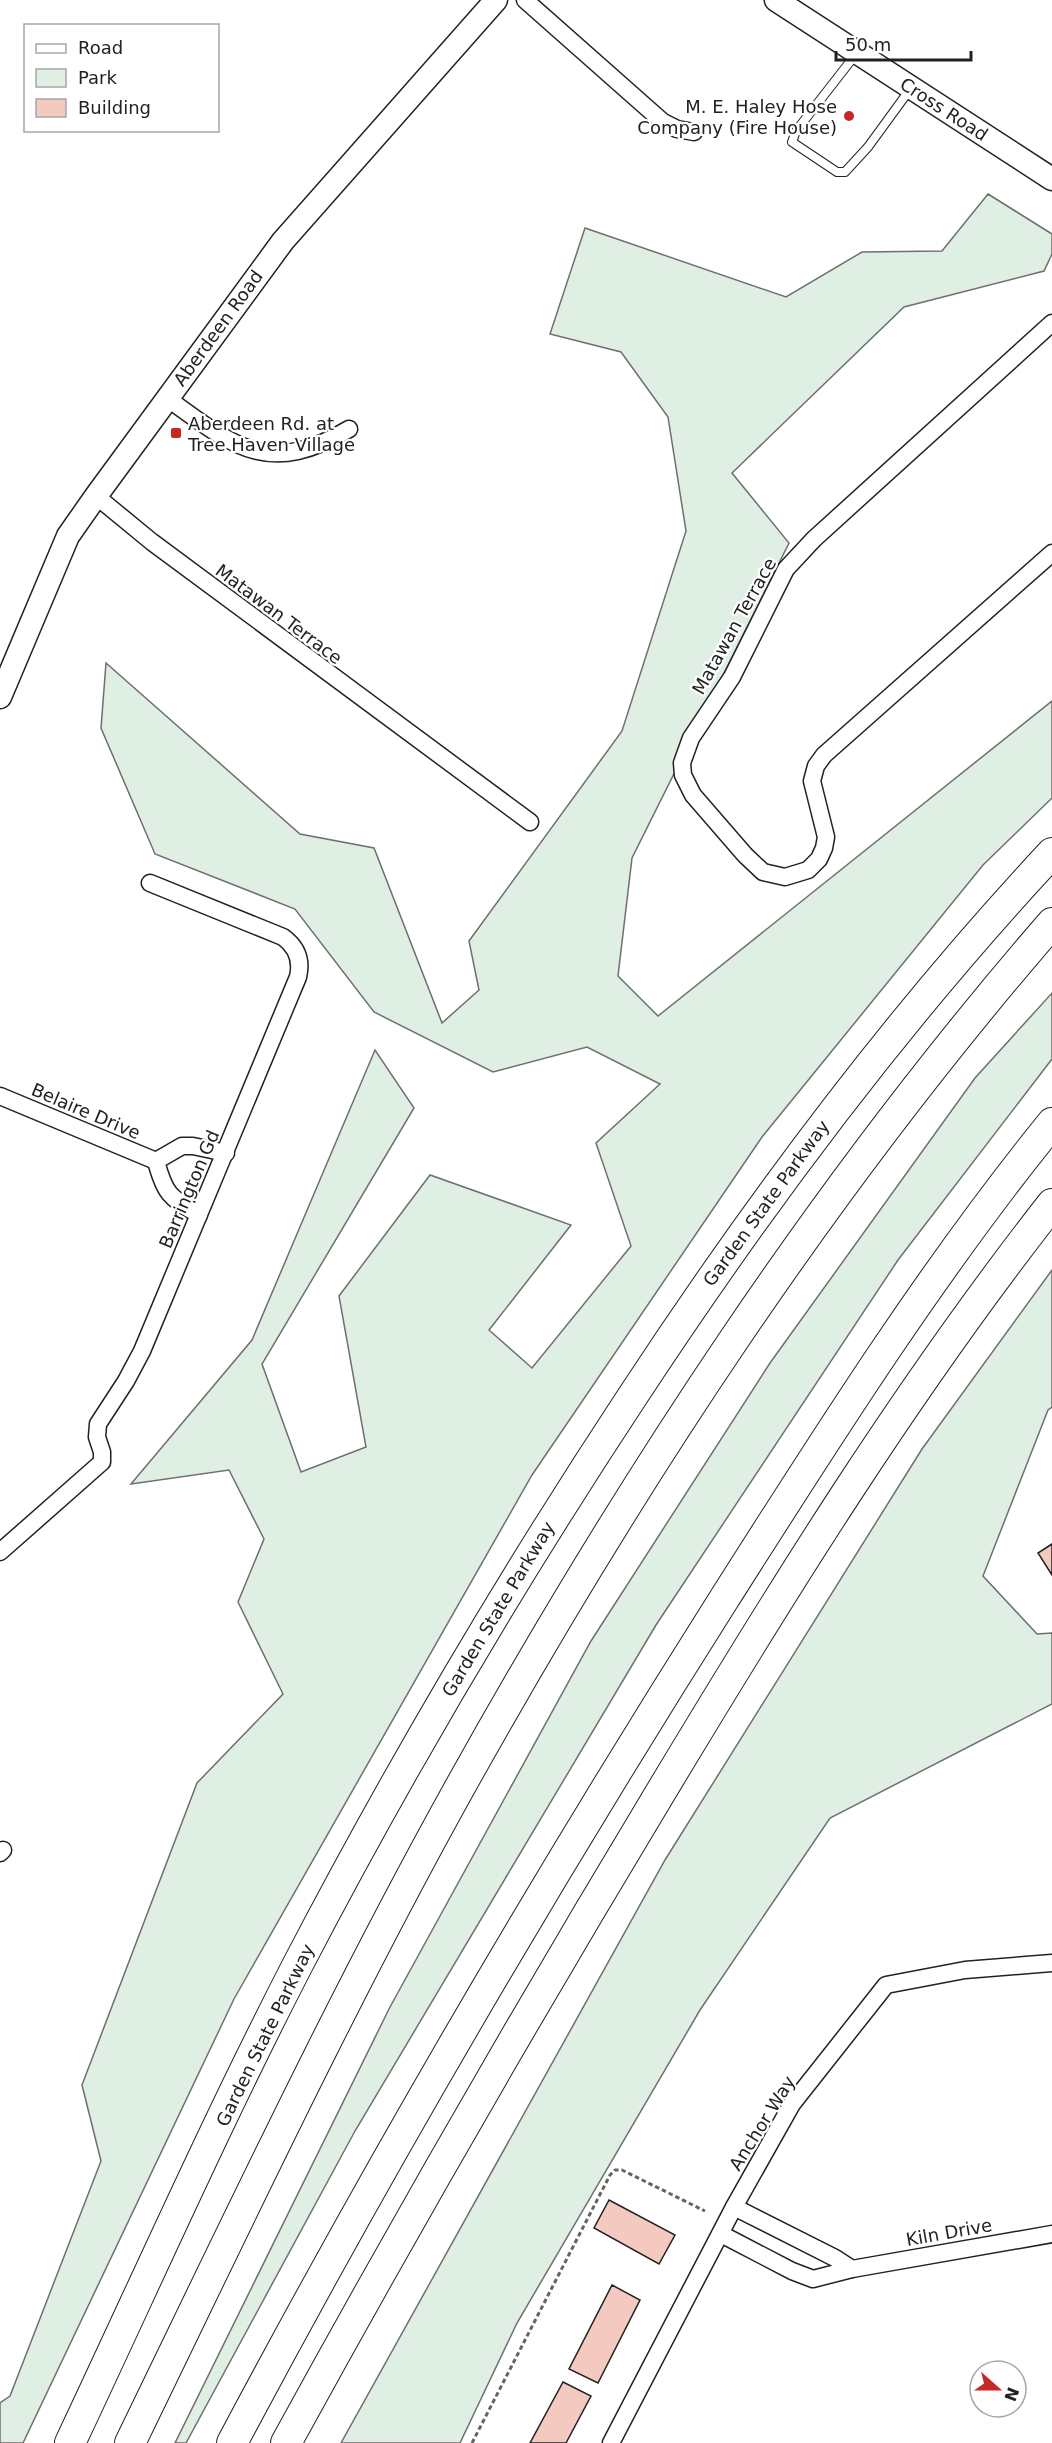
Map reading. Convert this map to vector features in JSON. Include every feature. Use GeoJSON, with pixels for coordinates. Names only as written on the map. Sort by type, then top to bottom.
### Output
{"type":"FeatureCollection","features":[{"type":"Feature","properties":{"kind":"highway","name":"Garden State Parkway"},"geometry":{"type":"LineString","coordinates":[[70,2443],[295,1970],[389,1794],[496,1610],[668,1343],[790,1168],[864,1071],[948,968],[1052,853]]}},
{"type":"Feature","properties":{"kind":"highway"},"geometry":{"type":"LineString","coordinates":[[129,2443],[392,1914],[459,1790],[558,1618],[693,1403],[818,1220],[930,1069],[1052,923]]}},
{"type":"Feature","properties":{"kind":"highway"},"geometry":{"type":"LineString","coordinates":[[232,2443],[332,2259],[485,1991],[641,1730],[897,1335],[963,1240],[1052,1123]]}},
{"type":"Feature","properties":{"kind":"highway"},"geometry":{"type":"LineString","coordinates":[[286,2443],[488,2082],[728,1681],[901,1409],[1009,1259],[1052,1204]]}},
{"type":"Feature","properties":{"kind":"street","name":"Aberdeen Road"},"geometry":{"type":"LineString","coordinates":[[0,697],[69,536],[96,496],[283,241],[496,0]]}},
{"type":"Feature","properties":{"kind":"street"},"geometry":{"type":"LineString","coordinates":[[525,0],[663,122],[677,129],[694,132]]}},
{"type":"Feature","properties":{"kind":"street","name":"Cross Road"},"geometry":{"type":"LineString","coordinates":[[776,0],[1052,179]]}},
{"type":"Feature","properties":{"kind":"street","name":"Matawan Terrace"},"geometry":{"type":"LineString","coordinates":[[1052,323],[814,539],[786,569],[732,677],[686,748],[682,763],[683,775],[693,795],[745,855],[763,872],[785,877],[808,870],[819,860],[826,837],[812,781],[816,766],[824,755],[1052,553]]}},
{"type":"Feature","properties":{"kind":"street"},"geometry":{"type":"LineString","coordinates":[[167,398],[219,436],[258,453],[301,452],[326,443],[349,429]]}},
{"type":"Feature","properties":{"kind":"street","name":"Matawan Terrace"},"geometry":{"type":"LineString","coordinates":[[96,496],[207,584],[530,822]]}},
{"type":"Feature","properties":{"kind":"street","name":"Barrington Gd"},"geometry":{"type":"LineString","coordinates":[[0,1552],[102,1462],[102,1452],[96,1437],[98,1424],[142,1351],[298,977],[299,960],[296,951],[283,937],[150,883]]}},
{"type":"Feature","properties":{"kind":"street","name":"Belaire Drive"},"geometry":{"type":"LineString","coordinates":[[0,1096],[156,1161]]}},
{"type":"Feature","properties":{"kind":"street"},"geometry":{"type":"LineString","coordinates":[[199,1215],[167,1193],[162,1184],[156,1161],[182,1146],[226,1152]]}},
{"type":"Feature","properties":{"kind":"street","name":"Anchor Way"},"geometry":{"type":"LineString","coordinates":[[611,2443],[734,2206],[792,2104],[885,1985],[965,1970],[1052,1963]]}},
{"type":"Feature","properties":{"kind":"street"},"geometry":{"type":"LineString","coordinates":[[734,2206],[852,2269]]}},
{"type":"Feature","properties":{"kind":"street","name":"Kiln Drive"},"geometry":{"type":"LineString","coordinates":[[721,2234],[792,2271],[813,2279],[852,2269],[1052,2234]]}},
{"type":"Feature","properties":{"kind":"lane"},"geometry":{"type":"LineString","coordinates":[[858,53],[796,131],[792,142],[828,166],[845,172],[868,147],[912,88]]}},
{"type":"Feature","properties":{"kind":"path"},"geometry":{"type":"LineString","coordinates":[[472,2443],[610,2175],[615,2170],[622,2170],[705,2211]]}},
{"type":"Feature","properties":{"kind":"green space"},"geometry":{"type":"Polygon","coordinates":[[[988,194],[1052,234],[1052,254],[1044,271],[904,307],[732,473],[789,543],[632,858],[618,976],[658,1016],[1052,701],[1052,798],[983,865],[762,1137],[532,1475],[234,1999],[23,2443],[0,2443],[0,2403],[10,2396],[101,2161],[82,2085],[197,1783],[283,1694],[238,1602],[264,1539],[229,1470],[131,1484],[252,1340],[375,1050],[414,1108],[262,1364],[301,1472],[366,1447],[339,1296],[430,1175],[571,1225],[489,1330],[532,1368],[631,1246],[596,1143],[660,1084],[587,1047],[493,1072],[374,1012],[295,909],[155,854],[101,728],[106,663],[300,834],[374,848],[442,1023],[479,990],[469,941],[622,731],[686,531],[668,417],[621,352],[550,334],[585,228],[786,297],[862,252],[942,251],[988,194]]]}},
{"type":"Feature","properties":{"kind":"green space"},"geometry":{"type":"Polygon","coordinates":[[[1052,993],[1052,1059],[898,1260],[656,1625],[355,2131],[186,2443],[175,2443],[390,2007],[591,1641],[770,1363],[975,1078],[1052,993]]]}},
{"type":"Feature","properties":{"kind":"green space"},"geometry":{"type":"Polygon","coordinates":[[[1052,1270],[1052,1407],[1048,1410],[983,1576],[1037,1634],[1052,1633],[1052,1704],[830,1818],[700,2010],[517,2323],[460,2443],[341,2443],[665,1860],[922,1449],[1052,1270]]]}},
{"type":"Feature","properties":{"kind":"building"},"geometry":{"type":"Polygon","coordinates":[[[1052,1544],[1052,1575],[1038,1553],[1052,1544]]]}},
{"type":"Feature","properties":{"kind":"building"},"geometry":{"type":"Polygon","coordinates":[[[609,2200],[675,2235],[659,2264],[594,2228],[609,2200]]]}},
{"type":"Feature","properties":{"kind":"building"},"geometry":{"type":"Polygon","coordinates":[[[612,2285],[640,2300],[598,2383],[569,2369],[612,2285]]]}},
{"type":"Feature","properties":{"kind":"building"},"geometry":{"type":"Polygon","coordinates":[[[563,2382],[591,2396],[566,2443],[530,2443],[563,2382]]]}},
{"type":"Feature","properties":{"kind":"place","name":"M. E. Haley Hose Company (Fire House)"},"geometry":{"type":"Point","coordinates":[849,116]}},
{"type":"Feature","properties":{"kind":"place","name":"Aberdeen Rd. at Tree Haven Village"},"geometry":{"type":"Point","coordinates":[176,433]}}]}
